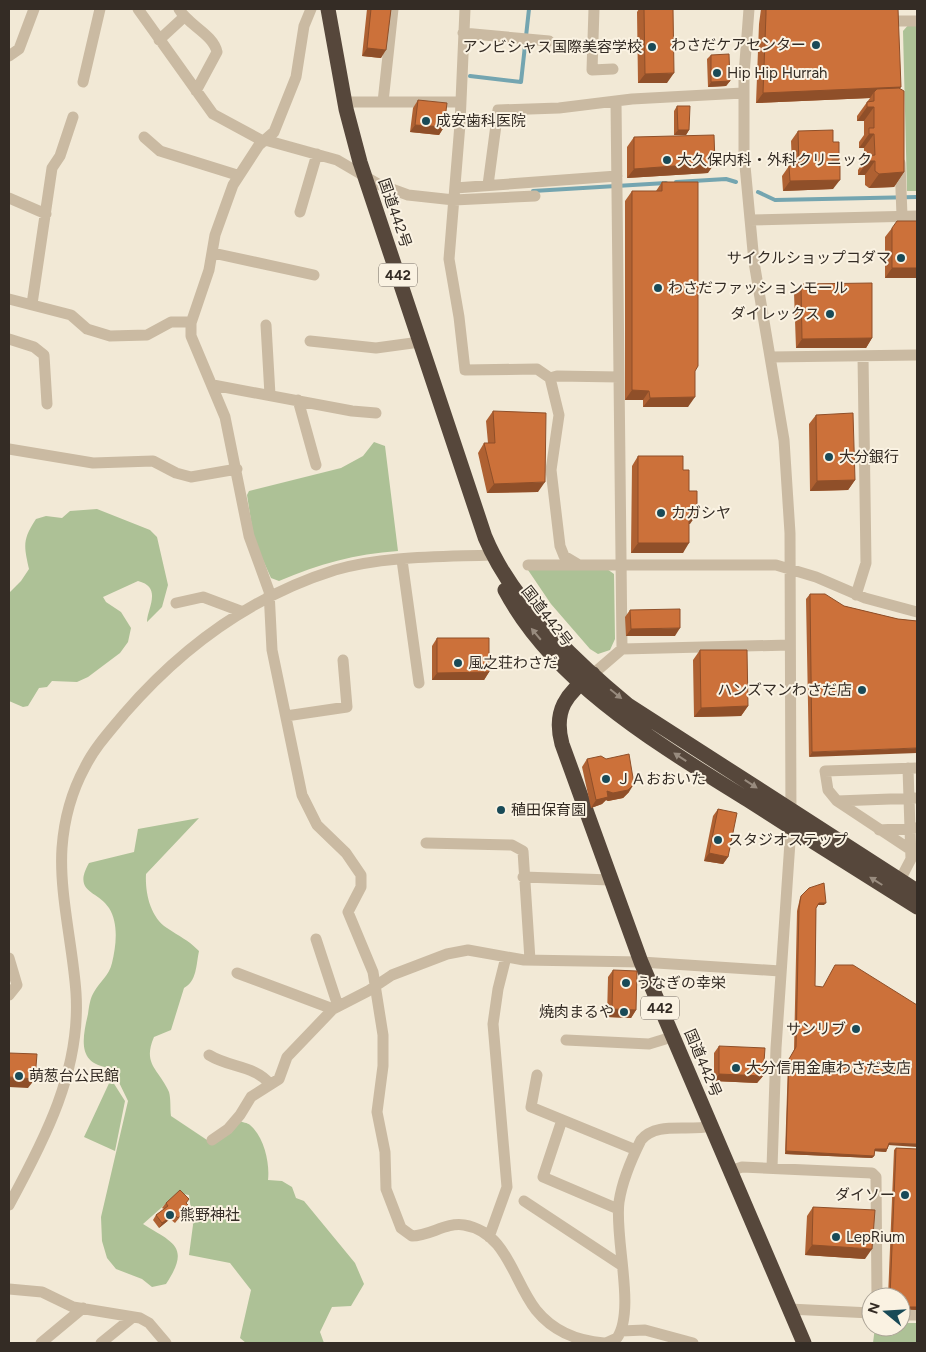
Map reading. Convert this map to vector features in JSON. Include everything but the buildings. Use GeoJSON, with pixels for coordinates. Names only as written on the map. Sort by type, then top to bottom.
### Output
{"type":"FeatureCollection","features":[{"type":"Feature","properties":{"kind":"highway","name":"国道442号"},"geometry":{"type":"LineString","coordinates":[[328,9],[344,102],[364,175],[490,555],[507,594],[525,621],[587,679],[917,891]]}},
{"type":"Feature","properties":{"kind":"highway","name":"国道442号"},"geometry":{"type":"LineString","coordinates":[[485,537],[498,566],[515,590],[614,711],[660,744],[917,907]]}},
{"type":"Feature","properties":{"kind":"highway","name":"国道442号"},"geometry":{"type":"LineString","coordinates":[[587,679],[561,709],[558,728],[565,754],[641,962],[804,1343]]}},
{"type":"Feature","properties":{"kind":"street"},"geometry":{"type":"LineString","coordinates":[[9,56],[19,49],[34,9]]}},
{"type":"Feature","properties":{"kind":"street"},"geometry":{"type":"LineString","coordinates":[[83,82],[100,9]]}},
{"type":"Feature","properties":{"kind":"street"},"geometry":{"type":"LineString","coordinates":[[138,9],[196,91],[219,119],[264,140],[345,163],[386,188],[408,195],[454,200],[535,196]]}},
{"type":"Feature","properties":{"kind":"street"},"geometry":{"type":"LineString","coordinates":[[311,9],[304,26],[294,82],[274,132],[264,140],[237,175],[218,228],[191,322],[191,336],[213,385],[227,424],[249,536],[270,597],[272,650],[305,805],[317,825],[346,853],[361,875],[361,887],[348,912],[373,972],[384,1042],[377,1112],[385,1152],[386,1189],[401,1228],[408,1235],[416,1236],[454,1225],[466,1225],[489,1237],[504,1251],[525,1293],[544,1319],[561,1331],[576,1338],[607,1343],[617,1338],[621,1331],[624,1299],[618,1209],[620,1196],[640,1140],[652,1131],[711,1126]]}},
{"type":"Feature","properties":{"kind":"street"},"geometry":{"type":"LineString","coordinates":[[383,102],[393,9]]}},
{"type":"Feature","properties":{"kind":"street"},"geometry":{"type":"LineString","coordinates":[[465,9],[449,265],[459,317],[465,370],[537,369],[550,378],[559,415],[551,470],[560,546],[564,556],[578,565]]}},
{"type":"Feature","properties":{"kind":"street"},"geometry":{"type":"LineString","coordinates":[[594,9],[592,70],[614,69]]}},
{"type":"Feature","properties":{"kind":"street"},"geometry":{"type":"LineString","coordinates":[[749,9],[743,140],[754,262],[771,357],[787,468],[790,568],[791,827],[780,972],[772,1168]]}},
{"type":"Feature","properties":{"kind":"street"},"geometry":{"type":"LineString","coordinates":[[896,9],[897,26],[917,21]]}},
{"type":"Feature","properties":{"kind":"street"},"geometry":{"type":"LineString","coordinates":[[159,40],[182,13],[216,45],[217,52],[196,91]]}},
{"type":"Feature","properties":{"kind":"street"},"geometry":{"type":"LineString","coordinates":[[464,33],[549,41]]}},
{"type":"Feature","properties":{"kind":"street"},"geometry":{"type":"LineString","coordinates":[[488,185],[498,110],[559,108],[616,101],[744,93]]}},
{"type":"Feature","properties":{"kind":"street"},"geometry":{"type":"LineString","coordinates":[[616,101],[622,649]]}},
{"type":"Feature","properties":{"kind":"street"},"geometry":{"type":"LineString","coordinates":[[344,102],[460,102]]}},
{"type":"Feature","properties":{"kind":"street"},"geometry":{"type":"LineString","coordinates":[[32,304],[52,168],[60,156],[73,116]]}},
{"type":"Feature","properties":{"kind":"street"},"geometry":{"type":"LineString","coordinates":[[144,137],[160,151],[237,175]]}},
{"type":"Feature","properties":{"kind":"street"},"geometry":{"type":"LineString","coordinates":[[900,149],[902,210]]}},
{"type":"Feature","properties":{"kind":"street"},"geometry":{"type":"LineString","coordinates":[[300,212],[317,154]]}},
{"type":"Feature","properties":{"kind":"street"},"geometry":{"type":"LineString","coordinates":[[455,188],[617,176]]}},
{"type":"Feature","properties":{"kind":"street"},"geometry":{"type":"LineString","coordinates":[[9,198],[46,214]]}},
{"type":"Feature","properties":{"kind":"street"},"geometry":{"type":"LineString","coordinates":[[750,220],[902,210],[917,216]]}},
{"type":"Feature","properties":{"kind":"street"},"geometry":{"type":"LineString","coordinates":[[212,253],[314,275]]}},
{"type":"Feature","properties":{"kind":"street"},"geometry":{"type":"LineString","coordinates":[[9,299],[71,314],[87,329],[110,336],[146,335],[171,322],[191,322]]}},
{"type":"Feature","properties":{"kind":"street"},"geometry":{"type":"LineString","coordinates":[[266,325],[270,395]]}},
{"type":"Feature","properties":{"kind":"street"},"geometry":{"type":"LineString","coordinates":[[9,340],[34,347],[44,355],[47,404]]}},
{"type":"Feature","properties":{"kind":"street"},"geometry":{"type":"LineString","coordinates":[[310,341],[376,348],[420,342]]}},
{"type":"Feature","properties":{"kind":"street"},"geometry":{"type":"LineString","coordinates":[[771,357],[917,355]]}},
{"type":"Feature","properties":{"kind":"street"},"geometry":{"type":"LineString","coordinates":[[856,595],[866,568],[863,356]]}},
{"type":"Feature","properties":{"kind":"street"},"geometry":{"type":"LineString","coordinates":[[550,378],[557,376],[619,377]]}},
{"type":"Feature","properties":{"kind":"street"},"geometry":{"type":"LineString","coordinates":[[213,385],[352,411],[376,413]]}},
{"type":"Feature","properties":{"kind":"street"},"geometry":{"type":"LineString","coordinates":[[298,400],[316,465]]}},
{"type":"Feature","properties":{"kind":"street"},"geometry":{"type":"LineString","coordinates":[[9,449],[92,463],[153,462],[176,473],[191,477],[237,469]]}},
{"type":"Feature","properties":{"kind":"street"},"geometry":{"type":"LineString","coordinates":[[9,1205],[57,1107],[73,1047],[76,1026],[76,992],[62,857],[67,816],[79,779],[102,741],[148,687],[189,649],[243,612],[270,597],[335,570],[362,564],[490,555]]}},
{"type":"Feature","properties":{"kind":"street"},"geometry":{"type":"LineString","coordinates":[[402,560],[419,683]]}},
{"type":"Feature","properties":{"kind":"street"},"geometry":{"type":"LineString","coordinates":[[528,565],[769,564],[790,568],[856,595],[917,612]]}},
{"type":"Feature","properties":{"kind":"street"},"geometry":{"type":"LineString","coordinates":[[176,603],[203,596],[243,612]]}},
{"type":"Feature","properties":{"kind":"street"},"geometry":{"type":"LineString","coordinates":[[587,679],[622,649],[790,645]]}},
{"type":"Feature","properties":{"kind":"street"},"geometry":{"type":"LineString","coordinates":[[286,716],[347,707],[343,660]]}},
{"type":"Feature","properties":{"kind":"street"},"geometry":{"type":"LineString","coordinates":[[900,880],[910,864],[914,852],[913,768],[825,771],[828,790],[837,801],[914,852]]}},
{"type":"Feature","properties":{"kind":"street"},"geometry":{"type":"LineString","coordinates":[[837,801],[913,798]]}},
{"type":"Feature","properties":{"kind":"street"},"geometry":{"type":"LineString","coordinates":[[879,830],[914,828]]}},
{"type":"Feature","properties":{"kind":"street"},"geometry":{"type":"LineString","coordinates":[[426,843],[516,846],[524,854],[523,877],[530,960]]}},
{"type":"Feature","properties":{"kind":"street"},"geometry":{"type":"LineString","coordinates":[[523,877],[610,880]]}},
{"type":"Feature","properties":{"kind":"street"},"geometry":{"type":"LineString","coordinates":[[316,939],[336,1007]]}},
{"type":"Feature","properties":{"kind":"street"},"geometry":{"type":"LineString","coordinates":[[212,1140],[228,1129],[251,1098],[278,1079],[287,1057],[336,1007],[392,975],[458,952],[476,951],[530,960],[641,962],[780,972]]}},
{"type":"Feature","properties":{"kind":"street"},"geometry":{"type":"LineString","coordinates":[[489,1237],[507,1187],[493,1024],[498,989],[506,957]]}},
{"type":"Feature","properties":{"kind":"street"},"geometry":{"type":"LineString","coordinates":[[9,958],[17,985],[9,994]]}},
{"type":"Feature","properties":{"kind":"street"},"geometry":{"type":"LineString","coordinates":[[237,973],[336,1007]]}},
{"type":"Feature","properties":{"kind":"street"},"geometry":{"type":"LineString","coordinates":[[566,1040],[649,1044],[672,1037]]}},
{"type":"Feature","properties":{"kind":"street"},"geometry":{"type":"LineString","coordinates":[[209,1055],[221,1062],[257,1072],[270,1084]]}},
{"type":"Feature","properties":{"kind":"street"},"geometry":{"type":"LineString","coordinates":[[537,1075],[531,1107],[636,1150]]}},
{"type":"Feature","properties":{"kind":"street"},"geometry":{"type":"LineString","coordinates":[[562,1120],[543,1177],[618,1209]]}},
{"type":"Feature","properties":{"kind":"street"},"geometry":{"type":"LineString","coordinates":[[730,1171],[742,1167],[867,1172],[876,1178],[877,1287]]}},
{"type":"Feature","properties":{"kind":"street"},"geometry":{"type":"LineString","coordinates":[[524,1201],[621,1265]]}},
{"type":"Feature","properties":{"kind":"street"},"geometry":{"type":"LineString","coordinates":[[9,1290],[42,1292],[70,1306],[133,1317],[148,1323],[164,1342]]}},
{"type":"Feature","properties":{"kind":"street"},"geometry":{"type":"LineString","coordinates":[[41,1343],[82,1308]]}},
{"type":"Feature","properties":{"kind":"street"},"geometry":{"type":"LineString","coordinates":[[789,1309],[861,1313]]}},
{"type":"Feature","properties":{"kind":"street"},"geometry":{"type":"LineString","coordinates":[[101,1343],[133,1317]]}},
{"type":"Feature","properties":{"kind":"street"},"geometry":{"type":"LineString","coordinates":[[621,1331],[645,1330],[693,1343]]}},
{"type":"Feature","properties":{"kind":"green space"},"geometry":{"type":"Polygon","coordinates":[[[910,23],[917,23],[917,191],[907,191],[903,31],[910,23]]]}},
{"type":"Feature","properties":{"kind":"green space"},"geometry":{"type":"Polygon","coordinates":[[[374,442],[385,446],[398,551],[337,561],[279,581],[271,578],[254,540],[247,495],[249,491],[341,468],[363,456],[374,442]]]}},
{"type":"Feature","properties":{"kind":"green space"},"geometry":{"type":"Polygon","coordinates":[[[97,509],[150,530],[157,537],[168,585],[162,607],[147,622],[152,593],[146,584],[138,581],[103,597],[106,602],[121,612],[131,628],[128,642],[120,653],[88,677],[77,682],[52,681],[47,687],[39,688],[28,706],[23,707],[9,701],[9,593],[21,581],[29,569],[25,549],[28,532],[36,519],[46,516],[62,518],[70,511],[97,509]]]}},
{"type":"Feature","properties":{"kind":"green space"},"geometry":{"type":"Polygon","coordinates":[[[607,569],[614,574],[615,639],[610,650],[598,654],[590,649],[551,604],[528,570],[607,569]]]}},
{"type":"Feature","properties":{"kind":"green space"},"geometry":{"type":"Polygon","coordinates":[[[199,818],[146,874],[146,888],[156,917],[167,928],[199,951],[194,977],[184,988],[171,1030],[154,1037],[150,1054],[151,1061],[169,1092],[171,1116],[213,1144],[239,1121],[250,1125],[259,1136],[265,1151],[268,1180],[282,1181],[292,1187],[296,1198],[304,1201],[355,1263],[364,1284],[351,1306],[332,1307],[320,1332],[324,1343],[246,1343],[240,1338],[251,1290],[230,1263],[189,1255],[193,1225],[189,1195],[178,1193],[143,1224],[170,1241],[178,1253],[177,1261],[166,1284],[152,1287],[142,1279],[116,1269],[107,1258],[102,1241],[101,1217],[128,1101],[112,1068],[93,1062],[87,1056],[85,1050],[84,1033],[91,1000],[96,988],[111,968],[116,935],[114,921],[109,908],[85,886],[83,880],[89,863],[134,852],[138,829],[199,818]]]}},
{"type":"Feature","properties":{"kind":"green space"},"geometry":{"type":"Polygon","coordinates":[[[111,1079],[125,1101],[115,1151],[84,1137],[111,1079]]]}},
{"type":"Feature","properties":{"kind":"green space"},"geometry":{"type":"Polygon","coordinates":[[[911,1323],[917,1323],[917,1343],[873,1343],[874,1337],[911,1337],[911,1323]]]}},
{"type":"Feature","properties":{"kind":"waterway"},"geometry":{"type":"LineString","coordinates":[[470,76],[521,82],[529,9]]}},
{"type":"Feature","properties":{"kind":"waterway"},"geometry":{"type":"LineString","coordinates":[[676,182],[726,179],[736,182]]}},
{"type":"Feature","properties":{"kind":"waterway"},"geometry":{"type":"LineString","coordinates":[[533,191],[666,183]]}},
{"type":"Feature","properties":{"kind":"waterway"},"geometry":{"type":"LineString","coordinates":[[758,192],[775,200],[917,197]]}},
{"type":"Feature","properties":{"kind":"place","name":"わさだケアセンター"},"geometry":{"type":"Point","coordinates":[816,45]}},
{"type":"Feature","properties":{"kind":"place","name":"アンビシャス国際美容学校"},"geometry":{"type":"Point","coordinates":[652,47]}},
{"type":"Feature","properties":{"kind":"place","name":"Hip Hip Hurrah"},"geometry":{"type":"Point","coordinates":[717,73]}},
{"type":"Feature","properties":{"kind":"place","name":"成安歯科医院"},"geometry":{"type":"Point","coordinates":[426,121]}},
{"type":"Feature","properties":{"kind":"place","name":"大久保内科・外科クリニック"},"geometry":{"type":"Point","coordinates":[667,160]}},
{"type":"Feature","properties":{"kind":"place","name":"サイクルショップコダマ"},"geometry":{"type":"Point","coordinates":[901,258]}},
{"type":"Feature","properties":{"kind":"place","name":"わさだファッションモール"},"geometry":{"type":"Point","coordinates":[658,288]}},
{"type":"Feature","properties":{"kind":"place","name":"ダイレックス"},"geometry":{"type":"Point","coordinates":[830,314]}},
{"type":"Feature","properties":{"kind":"place","name":"大分銀行"},"geometry":{"type":"Point","coordinates":[829,457]}},
{"type":"Feature","properties":{"kind":"place","name":"カガシヤ"},"geometry":{"type":"Point","coordinates":[661,513]}},
{"type":"Feature","properties":{"kind":"place","name":"風之荘わさだ"},"geometry":{"type":"Point","coordinates":[458,663]}},
{"type":"Feature","properties":{"kind":"place","name":"ハンズマンわさだ店"},"geometry":{"type":"Point","coordinates":[862,690]}},
{"type":"Feature","properties":{"kind":"place","name":"ＪＡおおいた"},"geometry":{"type":"Point","coordinates":[606,779]}},
{"type":"Feature","properties":{"kind":"place","name":"稙田保育園"},"geometry":{"type":"Point","coordinates":[501,810]}},
{"type":"Feature","properties":{"kind":"place","name":"スタジオステップ"},"geometry":{"type":"Point","coordinates":[718,840]}},
{"type":"Feature","properties":{"kind":"place","name":"うなぎの幸栄"},"geometry":{"type":"Point","coordinates":[626,983]}},
{"type":"Feature","properties":{"kind":"place","name":"焼肉まるや"},"geometry":{"type":"Point","coordinates":[624,1012]}},
{"type":"Feature","properties":{"kind":"place","name":"サンリブ"},"geometry":{"type":"Point","coordinates":[856,1029]}},
{"type":"Feature","properties":{"kind":"place","name":"大分信用金庫わさだ支店"},"geometry":{"type":"Point","coordinates":[736,1068]}},
{"type":"Feature","properties":{"kind":"place","name":"萌葱台公民館"},"geometry":{"type":"Point","coordinates":[19,1076]}},
{"type":"Feature","properties":{"kind":"place","name":"ダイソー"},"geometry":{"type":"Point","coordinates":[905,1195]}},
{"type":"Feature","properties":{"kind":"place","name":"熊野神社"},"geometry":{"type":"Point","coordinates":[170,1215]}},
{"type":"Feature","properties":{"kind":"place","name":"LepRium"},"geometry":{"type":"Point","coordinates":[836,1237]}}]}
